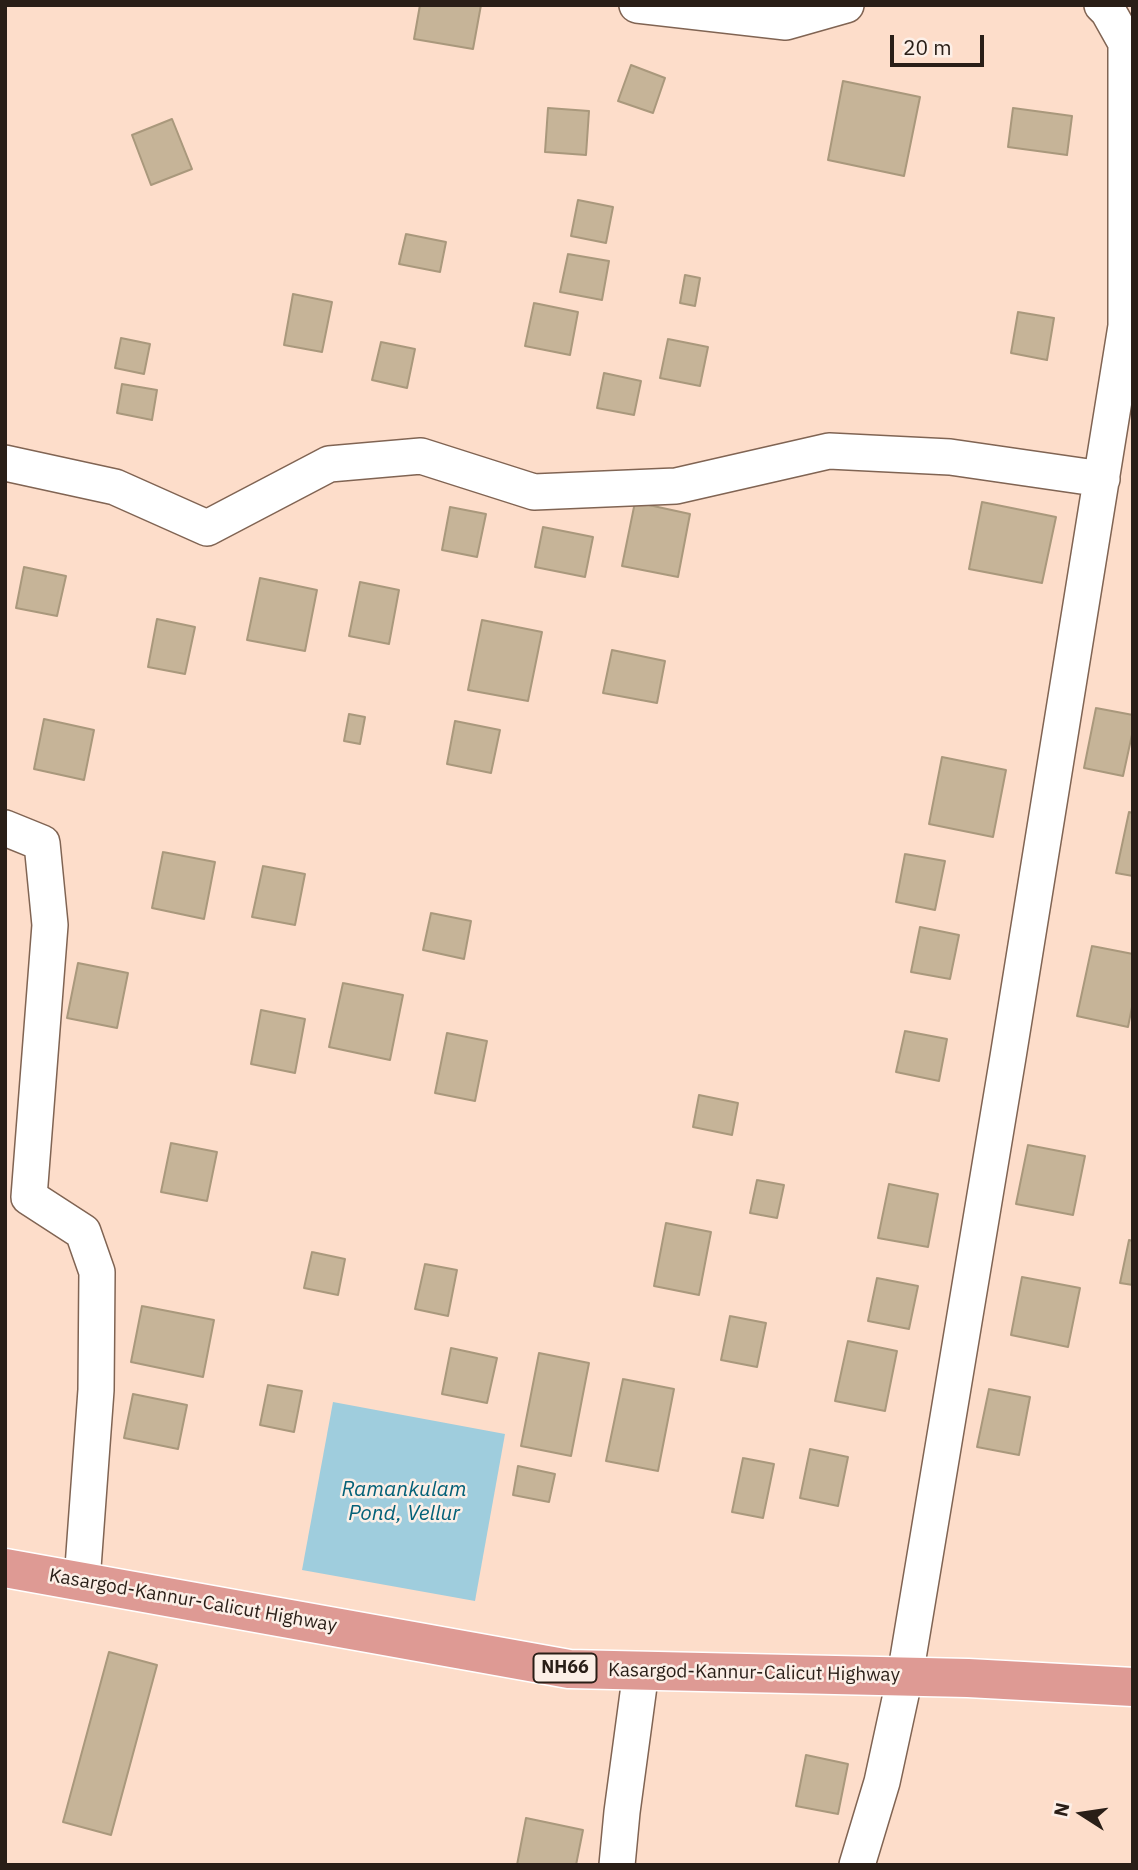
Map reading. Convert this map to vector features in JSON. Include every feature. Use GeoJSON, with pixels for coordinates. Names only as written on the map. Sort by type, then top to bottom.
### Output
{"type":"FeatureCollection","features":[{"type":"Feature","properties":{"kind":"highway","name":"Kasargod-Kannur-Calicut Highway"},"geometry":{"type":"LineString","coordinates":[[5,1568],[569,1669],[905,1676],[1133,1687]]}},
{"type":"Feature","properties":{"kind":"street"},"geometry":{"type":"LineString","coordinates":[[637,5],[786,22],[846,5]]}},
{"type":"Feature","properties":{"kind":"street"},"geometry":{"type":"LineString","coordinates":[[858,1865],[882,1782],[905,1676],[1101,479],[1129,326],[1126,43],[1102,5]]}},
{"type":"Feature","properties":{"kind":"street"},"geometry":{"type":"LineString","coordinates":[[5,463],[116,487],[207,528],[329,464],[421,456],[534,492],[676,486],[829,451],[950,457],[1101,479]]}},
{"type":"Feature","properties":{"kind":"street"},"geometry":{"type":"LineString","coordinates":[[5,828],[42,843],[50,925],[29,1197],[83,1232],[97,1272],[96,1390],[82,1581]]}},
{"type":"Feature","properties":{"kind":"street"},"geometry":{"type":"LineString","coordinates":[[617,1865],[641,1671]]}},
{"type":"Feature","properties":{"kind":"water","name":"Ramankulam Pond, Vellur"},"geometry":{"type":"Polygon","coordinates":[[[333,1402],[505,1434],[475,1601],[302,1570],[333,1402]]]}},
{"type":"Feature","properties":{"kind":"building"},"geometry":{"type":"Polygon","coordinates":[[[420,5],[481,5],[473,49],[414,39],[420,5]]]}},
{"type":"Feature","properties":{"kind":"building"},"geometry":{"type":"Polygon","coordinates":[[[631,65],[665,78],[653,113],[618,101],[631,65]]]}},
{"type":"Feature","properties":{"kind":"building"},"geometry":{"type":"Polygon","coordinates":[[[843,81],[920,97],[904,176],[828,160],[843,81]]]}},
{"type":"Feature","properties":{"kind":"building"},"geometry":{"type":"Polygon","coordinates":[[[548,108],[589,111],[586,155],[545,152],[548,108]]]}},
{"type":"Feature","properties":{"kind":"building"},"geometry":{"type":"Polygon","coordinates":[[[1013,108],[1072,116],[1067,155],[1008,147],[1013,108]]]}},
{"type":"Feature","properties":{"kind":"building"},"geometry":{"type":"Polygon","coordinates":[[[172,119],[192,169],[151,185],[132,135],[172,119]]]}},
{"type":"Feature","properties":{"kind":"building"},"geometry":{"type":"Polygon","coordinates":[[[578,200],[613,207],[606,243],[571,236],[578,200]]]}},
{"type":"Feature","properties":{"kind":"building"},"geometry":{"type":"Polygon","coordinates":[[[406,234],[446,242],[440,272],[399,264],[406,234]]]}},
{"type":"Feature","properties":{"kind":"building"},"geometry":{"type":"Polygon","coordinates":[[[568,254],[609,261],[602,300],[560,292],[568,254]]]}},
{"type":"Feature","properties":{"kind":"building"},"geometry":{"type":"Polygon","coordinates":[[[685,275],[700,278],[695,306],[680,303],[685,275]]]}},
{"type":"Feature","properties":{"kind":"building"},"geometry":{"type":"Polygon","coordinates":[[[293,294],[332,302],[322,352],[284,345],[293,294]]]}},
{"type":"Feature","properties":{"kind":"building"},"geometry":{"type":"Polygon","coordinates":[[[534,303],[578,312],[570,355],[525,346],[534,303]]]}},
{"type":"Feature","properties":{"kind":"building"},"geometry":{"type":"Polygon","coordinates":[[[1018,312],[1054,318],[1047,360],[1011,353],[1018,312]]]}},
{"type":"Feature","properties":{"kind":"building"},"geometry":{"type":"Polygon","coordinates":[[[121,338],[150,344],[144,374],[115,368],[121,338]]]}},
{"type":"Feature","properties":{"kind":"building"},"geometry":{"type":"Polygon","coordinates":[[[668,339],[708,347],[700,386],[660,378],[668,339]]]}},
{"type":"Feature","properties":{"kind":"building"},"geometry":{"type":"Polygon","coordinates":[[[381,342],[415,349],[407,388],[372,380],[381,342]]]}},
{"type":"Feature","properties":{"kind":"building"},"geometry":{"type":"Polygon","coordinates":[[[604,373],[641,381],[634,415],[597,408],[604,373]]]}},
{"type":"Feature","properties":{"kind":"building"},"geometry":{"type":"Polygon","coordinates":[[[122,384],[157,390],[152,420],[117,413],[122,384]]]}},
{"type":"Feature","properties":{"kind":"building"},"geometry":{"type":"Polygon","coordinates":[[[635,502],[690,514],[678,577],[622,566],[635,502]]]}},
{"type":"Feature","properties":{"kind":"building"},"geometry":{"type":"Polygon","coordinates":[[[982,502],[1056,517],[1042,583],[969,569],[982,502]]]}},
{"type":"Feature","properties":{"kind":"building"},"geometry":{"type":"Polygon","coordinates":[[[450,507],[486,514],[477,557],[442,550],[450,507]]]}},
{"type":"Feature","properties":{"kind":"building"},"geometry":{"type":"Polygon","coordinates":[[[543,527],[593,537],[585,577],[535,567],[543,527]]]}},
{"type":"Feature","properties":{"kind":"building"},"geometry":{"type":"Polygon","coordinates":[[[24,567],[66,576],[57,616],[16,608],[24,567]]]}},
{"type":"Feature","properties":{"kind":"building"},"geometry":{"type":"Polygon","coordinates":[[[260,578],[317,590],[305,651],[247,640],[260,578]]]}},
{"type":"Feature","properties":{"kind":"building"},"geometry":{"type":"Polygon","coordinates":[[[360,582],[399,590],[389,644],[349,636],[360,582]]]}},
{"type":"Feature","properties":{"kind":"building"},"geometry":{"type":"Polygon","coordinates":[[[157,619],[195,627],[185,674],[148,667],[157,619]]]}},
{"type":"Feature","properties":{"kind":"building"},"geometry":{"type":"Polygon","coordinates":[[[482,620],[542,632],[528,701],[468,690],[482,620]]]}},
{"type":"Feature","properties":{"kind":"building"},"geometry":{"type":"Polygon","coordinates":[[[612,650],[665,661],[657,703],[603,693],[612,650]]]}},
{"type":"Feature","properties":{"kind":"building"},"geometry":{"type":"Polygon","coordinates":[[[1096,708],[1133,715],[1133,730],[1123,776],[1084,768],[1096,708]]]}},
{"type":"Feature","properties":{"kind":"building"},"geometry":{"type":"Polygon","coordinates":[[[349,714],[365,717],[360,744],[344,741],[349,714]]]}},
{"type":"Feature","properties":{"kind":"building"},"geometry":{"type":"Polygon","coordinates":[[[44,719],[94,730],[84,780],[34,769],[44,719]]]}},
{"type":"Feature","properties":{"kind":"building"},"geometry":{"type":"Polygon","coordinates":[[[455,721],[500,730],[491,773],[447,764],[455,721]]]}},
{"type":"Feature","properties":{"kind":"building"},"geometry":{"type":"Polygon","coordinates":[[[942,757],[1006,770],[993,837],[929,824],[942,757]]]}},
{"type":"Feature","properties":{"kind":"building"},"geometry":{"type":"Polygon","coordinates":[[[1129,812],[1133,813],[1133,876],[1116,873],[1129,812]]]}},
{"type":"Feature","properties":{"kind":"building"},"geometry":{"type":"Polygon","coordinates":[[[163,852],[215,862],[204,919],[152,908],[163,852]]]}},
{"type":"Feature","properties":{"kind":"building"},"geometry":{"type":"Polygon","coordinates":[[[905,854],[945,861],[935,910],[896,902],[905,854]]]}},
{"type":"Feature","properties":{"kind":"building"},"geometry":{"type":"Polygon","coordinates":[[[263,866],[305,874],[295,925],[252,917],[263,866]]]}},
{"type":"Feature","properties":{"kind":"building"},"geometry":{"type":"Polygon","coordinates":[[[431,913],[471,921],[464,959],[423,950],[431,913]]]}},
{"type":"Feature","properties":{"kind":"building"},"geometry":{"type":"Polygon","coordinates":[[[920,927],[959,935],[950,979],[911,972],[920,927]]]}},
{"type":"Feature","properties":{"kind":"building"},"geometry":{"type":"Polygon","coordinates":[[[1092,946],[1133,954],[1133,1002],[1128,1027],[1077,1016],[1092,946]]]}},
{"type":"Feature","properties":{"kind":"building"},"geometry":{"type":"Polygon","coordinates":[[[78,963],[128,973],[117,1028],[67,1018],[78,963]]]}},
{"type":"Feature","properties":{"kind":"building"},"geometry":{"type":"Polygon","coordinates":[[[343,983],[403,995],[390,1060],[329,1047],[343,983]]]}},
{"type":"Feature","properties":{"kind":"building"},"geometry":{"type":"Polygon","coordinates":[[[261,1010],[305,1019],[295,1073],[251,1064],[261,1010]]]}},
{"type":"Feature","properties":{"kind":"building"},"geometry":{"type":"Polygon","coordinates":[[[905,1031],[947,1039],[939,1081],[896,1072],[905,1031]]]}},
{"type":"Feature","properties":{"kind":"building"},"geometry":{"type":"Polygon","coordinates":[[[447,1033],[487,1041],[475,1101],[435,1093],[447,1033]]]}},
{"type":"Feature","properties":{"kind":"building"},"geometry":{"type":"Polygon","coordinates":[[[699,1095],[738,1103],[732,1135],[693,1127],[699,1095]]]}},
{"type":"Feature","properties":{"kind":"building"},"geometry":{"type":"Polygon","coordinates":[[[171,1143],[217,1152],[207,1201],[161,1192],[171,1143]]]}},
{"type":"Feature","properties":{"kind":"building"},"geometry":{"type":"Polygon","coordinates":[[[1028,1145],[1085,1156],[1073,1215],[1016,1204],[1028,1145]]]}},
{"type":"Feature","properties":{"kind":"building"},"geometry":{"type":"Polygon","coordinates":[[[757,1180],[784,1185],[777,1218],[750,1213],[757,1180]]]}},
{"type":"Feature","properties":{"kind":"building"},"geometry":{"type":"Polygon","coordinates":[[[889,1184],[938,1194],[928,1247],[878,1238],[889,1184]]]}},
{"type":"Feature","properties":{"kind":"building"},"geometry":{"type":"Polygon","coordinates":[[[666,1223],[711,1232],[699,1295],[654,1286],[666,1223]]]}},
{"type":"Feature","properties":{"kind":"building"},"geometry":{"type":"Polygon","coordinates":[[[1129,1240],[1133,1241],[1133,1285],[1120,1283],[1129,1240]]]}},
{"type":"Feature","properties":{"kind":"building"},"geometry":{"type":"Polygon","coordinates":[[[312,1252],[345,1259],[338,1295],[304,1288],[312,1252]]]}},
{"type":"Feature","properties":{"kind":"building"},"geometry":{"type":"Polygon","coordinates":[[[425,1264],[457,1270],[448,1316],[415,1309],[425,1264]]]}},
{"type":"Feature","properties":{"kind":"building"},"geometry":{"type":"Polygon","coordinates":[[[1022,1277],[1080,1288],[1068,1347],[1011,1335],[1022,1277]]]}},
{"type":"Feature","properties":{"kind":"building"},"geometry":{"type":"Polygon","coordinates":[[[877,1278],[918,1286],[909,1329],[868,1321],[877,1278]]]}},
{"type":"Feature","properties":{"kind":"building"},"geometry":{"type":"Polygon","coordinates":[[[142,1306],[214,1320],[203,1377],[131,1362],[142,1306]]]}},
{"type":"Feature","properties":{"kind":"building"},"geometry":{"type":"Polygon","coordinates":[[[730,1316],[766,1323],[757,1367],[721,1360],[730,1316]]]}},
{"type":"Feature","properties":{"kind":"building"},"geometry":{"type":"Polygon","coordinates":[[[848,1341],[897,1351],[885,1411],[835,1401],[848,1341]]]}},
{"type":"Feature","properties":{"kind":"building"},"geometry":{"type":"Polygon","coordinates":[[[451,1348],[497,1358],[487,1403],[442,1394],[451,1348]]]}},
{"type":"Feature","properties":{"kind":"building"},"geometry":{"type":"Polygon","coordinates":[[[539,1353],[589,1363],[571,1456],[521,1446],[539,1353]]]}},
{"type":"Feature","properties":{"kind":"building"},"geometry":{"type":"Polygon","coordinates":[[[623,1379],[674,1389],[658,1471],[606,1461],[623,1379]]]}},
{"type":"Feature","properties":{"kind":"building"},"geometry":{"type":"Polygon","coordinates":[[[268,1385],[302,1391],[294,1432],[260,1425],[268,1385]]]}},
{"type":"Feature","properties":{"kind":"building"},"geometry":{"type":"Polygon","coordinates":[[[989,1389],[1030,1397],[1019,1455],[977,1447],[989,1389]]]}},
{"type":"Feature","properties":{"kind":"building"},"geometry":{"type":"Polygon","coordinates":[[[133,1394],[187,1405],[178,1449],[124,1438],[133,1394]]]}},
{"type":"Feature","properties":{"kind":"building"},"geometry":{"type":"Polygon","coordinates":[[[810,1449],[848,1457],[838,1506],[800,1498],[810,1449]]]}},
{"type":"Feature","properties":{"kind":"building"},"geometry":{"type":"Polygon","coordinates":[[[743,1458],[774,1464],[763,1518],[732,1512],[743,1458]]]}},
{"type":"Feature","properties":{"kind":"building"},"geometry":{"type":"Polygon","coordinates":[[[518,1466],[555,1474],[549,1502],[513,1495],[518,1466]]]}},
{"type":"Feature","properties":{"kind":"building"},"geometry":{"type":"Polygon","coordinates":[[[109,1652],[157,1665],[111,1835],[63,1822],[109,1652]]]}},
{"type":"Feature","properties":{"kind":"building"},"geometry":{"type":"Polygon","coordinates":[[[806,1755],[848,1764],[838,1814],[796,1806],[806,1755]]]}},
{"type":"Feature","properties":{"kind":"building"},"geometry":{"type":"Polygon","coordinates":[[[526,1818],[583,1830],[576,1865],[517,1865],[526,1818]]]}}]}
